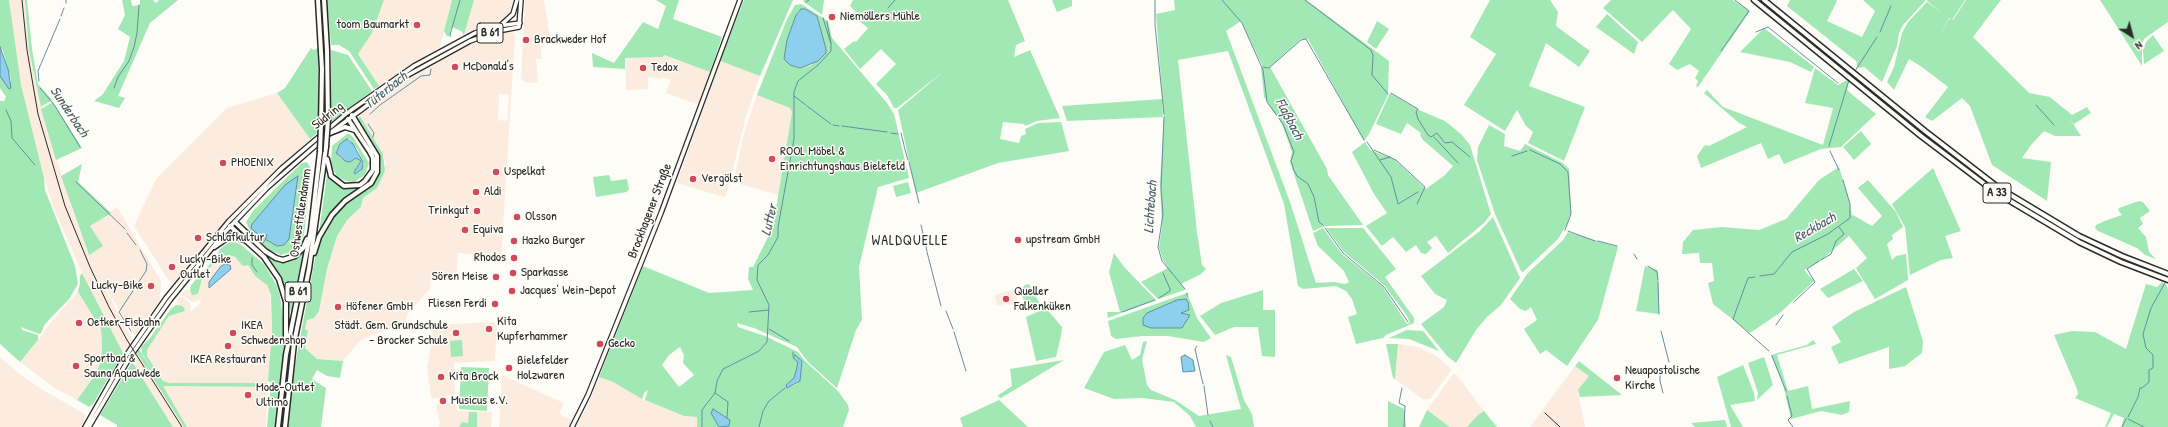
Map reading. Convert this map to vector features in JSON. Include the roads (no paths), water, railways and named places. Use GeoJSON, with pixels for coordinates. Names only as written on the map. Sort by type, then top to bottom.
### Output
{"type":"FeatureCollection","features":[{"type":"Feature","properties":{"kind":"highway","name":"Ostwestfalendamm"},"geometry":{"type":"LineString","coordinates":[[278,427],[286,355],[311,230],[320,152],[321,41],[318,0]]}},
{"type":"Feature","properties":{"kind":"highway","name":"Ostwestfalendamm"},"geometry":{"type":"LineString","coordinates":[[285,427],[294,344],[309,269],[320,202],[326,147],[328,119],[327,42],[324,0]]}},
{"type":"Feature","properties":{"kind":"highway","name":"A 33"},"geometry":{"type":"LineString","coordinates":[[1754,0],[1854,79],[1921,136],[1995,192],[2079,242],[2121,262],[2168,280]]}},
{"type":"Feature","properties":{"kind":"highway","name":"A 33"},"geometry":{"type":"LineString","coordinates":[[1764,0],[1852,70],[1925,131],[1999,188],[2079,236],[2122,256],[2168,274]]}},
{"type":"Feature","properties":{"kind":"highway"},"geometry":{"type":"LineString","coordinates":[[326,147],[327,167],[334,180],[344,186],[360,185],[370,176],[374,164],[370,152],[349,116]]}},
{"type":"Feature","properties":{"kind":"highway","name":"B 61"},"geometry":{"type":"LineString","coordinates":[[309,269],[319,237],[332,214],[345,201],[371,182],[378,172],[377,156],[349,116]]}},
{"type":"Feature","properties":{"kind":"highway"},"geometry":{"type":"LineString","coordinates":[[330,133],[345,127],[356,130]]}},
{"type":"Feature","properties":{"kind":"highway"},"geometry":{"type":"LineString","coordinates":[[235,222],[265,251],[283,260],[299,254],[311,230]]}},
{"type":"Feature","properties":{"kind":"highway","name":"B 61"},"geometry":{"type":"LineString","coordinates":[[230,226],[269,263],[282,286],[286,309],[286,355]]}},
{"type":"Feature","properties":{"kind":"highway"},"geometry":{"type":"LineString","coordinates":[[214,247],[230,236],[237,236],[247,242]]}},
{"type":"Feature","properties":{"kind":"main road","name":"B 61"},"geometry":{"type":"LineString","coordinates":[[498,26],[512,16],[517,0]]}},
{"type":"Feature","properties":{"kind":"main road","name":"B 61"},"geometry":{"type":"LineString","coordinates":[[520,0],[520,25]]}},
{"type":"Feature","properties":{"kind":"main road","name":"Brockhagener Straße"},"geometry":{"type":"LineString","coordinates":[[572,427],[588,395],[661,213],[740,0]]}},
{"type":"Feature","properties":{"kind":"main road","name":"Südring"},"geometry":{"type":"LineString","coordinates":[[85,427],[123,360],[152,316],[229,221],[292,159],[396,78],[438,52],[475,33],[498,26],[520,25]]}},
{"type":"Feature","properties":{"kind":"main road","name":"Südring"},"geometry":{"type":"LineString","coordinates":[[89,427],[134,352],[170,300],[230,226],[285,171],[349,116],[408,75],[456,47],[493,32],[520,25]]}},
{"type":"Feature","properties":{"kind":"main road"},"geometry":{"type":"LineString","coordinates":[[230,226],[229,221],[235,222]]}},
{"type":"Feature","properties":{"kind":"water"},"geometry":{"type":"Polygon","coordinates":[[[801,9],[805,9],[817,16],[826,53],[818,61],[800,68],[790,65],[784,59],[787,40],[796,15],[801,9]]]}},
{"type":"Feature","properties":{"kind":"water"},"geometry":{"type":"Polygon","coordinates":[[[0,47],[8,69],[11,88],[9,89],[0,76],[0,47]]]}},
{"type":"Feature","properties":{"kind":"water"},"geometry":{"type":"Polygon","coordinates":[[[347,139],[353,144],[363,162],[362,169],[355,174],[354,172],[361,161],[356,158],[350,162],[345,161],[336,153],[340,144],[347,139]]]}},
{"type":"Feature","properties":{"kind":"water"},"geometry":{"type":"Polygon","coordinates":[[[298,176],[289,239],[284,245],[277,246],[265,239],[267,235],[261,236],[254,231],[251,228],[252,224],[285,185],[298,176]]]}},
{"type":"Feature","properties":{"kind":"water"},"geometry":{"type":"Polygon","coordinates":[[[225,264],[230,265],[231,269],[209,288],[209,282],[221,266],[225,264]]]}},
{"type":"Feature","properties":{"kind":"water"},"geometry":{"type":"Polygon","coordinates":[[[1186,299],[1189,310],[1181,313],[1190,315],[1182,328],[1151,328],[1143,325],[1143,318],[1147,313],[1177,300],[1186,299]]]}},
{"type":"Feature","properties":{"kind":"water"},"geometry":{"type":"Polygon","coordinates":[[[795,355],[802,361],[800,381],[787,388],[786,385],[794,378],[796,371],[798,362],[793,358],[795,355]]]}},
{"type":"Feature","properties":{"kind":"water"},"geometry":{"type":"Polygon","coordinates":[[[1185,355],[1193,360],[1195,371],[1183,372],[1181,357],[1185,355]]]}},
{"type":"Feature","properties":{"kind":"water"},"geometry":{"type":"Polygon","coordinates":[[[713,409],[730,420],[729,426],[719,427],[711,413],[713,409]]]}},
{"type":"Feature","properties":{"kind":"waterway","name":"Tüterbach"},"geometry":{"type":"LineString","coordinates":[[450,35],[460,0]]}},
{"type":"Feature","properties":{"kind":"waterway"},"geometry":{"type":"LineString","coordinates":[[888,8],[895,0]]}},
{"type":"Feature","properties":{"kind":"waterway","name":"Lichtebach"},"geometry":{"type":"LineString","coordinates":[[1155,0],[1155,25],[1164,114]]}},
{"type":"Feature","properties":{"kind":"waterway","name":"Flaßbach"},"geometry":{"type":"LineString","coordinates":[[1222,0],[1242,23],[1263,70],[1267,102],[1283,124],[1294,152],[1291,161],[1294,170],[1297,176],[1308,184],[1314,197],[1319,222],[1323,225]]}},
{"type":"Feature","properties":{"kind":"waterway"},"geometry":{"type":"LineString","coordinates":[[1305,0],[1371,50],[1373,55],[1372,75],[1388,94]]}},
{"type":"Feature","properties":{"kind":"waterway"},"geometry":{"type":"LineString","coordinates":[[1721,51],[1749,11],[1735,0]]}},
{"type":"Feature","properties":{"kind":"waterway","name":"Sunderbach"},"geometry":{"type":"LineString","coordinates":[[114,88],[118,77],[129,61],[134,47],[137,33],[139,5]]}},
{"type":"Feature","properties":{"kind":"waterway","name":"Reckbach"},"geometry":{"type":"LineString","coordinates":[[1880,32],[1891,6]]}},
{"type":"Feature","properties":{"kind":"waterway","name":"Sunderbach"},"geometry":{"type":"LineString","coordinates":[[61,16],[64,8]]}},
{"type":"Feature","properties":{"kind":"waterway","name":"Lutter"},"geometry":{"type":"LineString","coordinates":[[702,427],[702,410],[715,393],[717,381],[723,369],[759,351],[767,342],[769,305],[757,280],[758,265],[768,255],[778,237],[778,227],[794,139],[794,92],[798,81],[818,65],[831,51],[831,44],[823,18]]}},
{"type":"Feature","properties":{"kind":"waterway","name":"Sunderbach"},"geometry":{"type":"LineString","coordinates":[[39,81],[38,71],[60,19]]}},
{"type":"Feature","properties":{"kind":"waterway","name":"Lutter"},"geometry":{"type":"LineString","coordinates":[[827,22],[831,43]]}},
{"type":"Feature","properties":{"kind":"waterway"},"geometry":{"type":"LineString","coordinates":[[1756,32],[1768,27],[1838,83]]}},
{"type":"Feature","properties":{"kind":"waterway","name":"Reckbach"},"geometry":{"type":"LineString","coordinates":[[1855,71],[1877,37]]}},
{"type":"Feature","properties":{"kind":"waterway"},"geometry":{"type":"LineString","coordinates":[[1269,68],[1301,40],[1306,39],[1364,140]]}},
{"type":"Feature","properties":{"kind":"waterway","name":"Flaßbach"},"geometry":{"type":"LineString","coordinates":[[1263,67],[1268,68]]}},
{"type":"Feature","properties":{"kind":"waterway","name":"Tüterbach"},"geometry":{"type":"LineString","coordinates":[[370,114],[380,105],[421,76],[430,75],[431,69]]}},
{"type":"Feature","properties":{"kind":"waterway","name":"Reckbach"},"geometry":{"type":"LineString","coordinates":[[1829,146],[1849,80]]}},
{"type":"Feature","properties":{"kind":"waterway","name":"Sunderbach"},"geometry":{"type":"LineString","coordinates":[[40,88],[55,106],[80,147]]}},
{"type":"Feature","properties":{"kind":"waterway"},"geometry":{"type":"LineString","coordinates":[[1391,93],[1418,109],[1416,112],[1418,119],[1428,135],[1431,137],[1437,133],[1445,143],[1452,142],[1470,157]]}},
{"type":"Feature","properties":{"kind":"waterway"},"geometry":{"type":"LineString","coordinates":[[794,96],[806,105]]}},
{"type":"Feature","properties":{"kind":"waterway"},"geometry":{"type":"LineString","coordinates":[[2036,105],[2054,125]]}},
{"type":"Feature","properties":{"kind":"waterway"},"geometry":{"type":"LineString","coordinates":[[807,106],[831,124]]}},
{"type":"Feature","properties":{"kind":"waterway"},"geometry":{"type":"LineString","coordinates":[[6,110],[11,121],[12,138],[35,165]]}},
{"type":"Feature","properties":{"kind":"waterway","name":"Lichtebach"},"geometry":{"type":"LineString","coordinates":[[1164,117],[1161,188],[1163,214],[1158,247],[1162,261],[1185,289]]}},
{"type":"Feature","properties":{"kind":"waterway","name":"Tüterbach"},"geometry":{"type":"LineString","coordinates":[[368,124],[374,133],[373,137]]}},
{"type":"Feature","properties":{"kind":"waterway"},"geometry":{"type":"LineString","coordinates":[[833,125],[839,126]]}},
{"type":"Feature","properties":{"kind":"waterway"},"geometry":{"type":"LineString","coordinates":[[842,126],[887,132]]}},
{"type":"Feature","properties":{"kind":"waterway"},"geometry":{"type":"LineString","coordinates":[[891,133],[898,134]]}},
{"type":"Feature","properties":{"kind":"waterway"},"geometry":{"type":"LineString","coordinates":[[901,133],[904,145]]}},
{"type":"Feature","properties":{"kind":"waterway"},"geometry":{"type":"LineString","coordinates":[[1434,137],[1458,163]]}},
{"type":"Feature","properties":{"kind":"waterway"},"geometry":{"type":"LineString","coordinates":[[1367,142],[1391,177],[1398,204],[1418,192]]}},
{"type":"Feature","properties":{"kind":"waterway"},"geometry":{"type":"LineString","coordinates":[[904,146],[908,160]]}},
{"type":"Feature","properties":{"kind":"waterway"},"geometry":{"type":"LineString","coordinates":[[1374,150],[1396,160],[1425,187],[1417,204]]}},
{"type":"Feature","properties":{"kind":"waterway"},"geometry":{"type":"LineString","coordinates":[[1530,150],[1560,164],[1568,172],[1571,214],[1565,230]]}},
{"type":"Feature","properties":{"kind":"waterway"},"geometry":{"type":"LineString","coordinates":[[1512,156],[1527,151]]}},
{"type":"Feature","properties":{"kind":"waterway","name":"Reckbach"},"geometry":{"type":"LineString","coordinates":[[1830,151],[1839,170]]}},
{"type":"Feature","properties":{"kind":"waterway"},"geometry":{"type":"LineString","coordinates":[[1380,160],[1390,157]]}},
{"type":"Feature","properties":{"kind":"waterway"},"geometry":{"type":"LineString","coordinates":[[909,162],[919,203]]}},
{"type":"Feature","properties":{"kind":"waterway","name":"Reckbach"},"geometry":{"type":"LineString","coordinates":[[1760,276],[1774,274],[1792,252],[1828,234],[1850,218],[1850,204],[1843,180]]}},
{"type":"Feature","properties":{"kind":"waterway","name":"Sunderbach"},"geometry":{"type":"LineString","coordinates":[[76,182],[125,229]]}},
{"type":"Feature","properties":{"kind":"waterway"},"geometry":{"type":"LineString","coordinates":[[921,225],[927,251]]}},
{"type":"Feature","properties":{"kind":"waterway"},"geometry":{"type":"LineString","coordinates":[[1821,260],[1831,254],[1836,241],[1844,234],[1839,227]]}},
{"type":"Feature","properties":{"kind":"waterway","name":"Flaßbach"},"geometry":{"type":"LineString","coordinates":[[1325,228],[1343,253],[1384,287],[1408,322]]}},
{"type":"Feature","properties":{"kind":"waterway"},"geometry":{"type":"LineString","coordinates":[[1568,231],[1595,241]]}},
{"type":"Feature","properties":{"kind":"waterway","name":"Sunderbach"},"geometry":{"type":"LineString","coordinates":[[127,233],[136,245]]}},
{"type":"Feature","properties":{"kind":"waterway","name":"Tüterbach"},"geometry":{"type":"LineString","coordinates":[[263,243],[266,239]]}},
{"type":"Feature","properties":{"kind":"waterway"},"geometry":{"type":"LineString","coordinates":[[1598,241],[1617,246]]}},
{"type":"Feature","properties":{"kind":"waterway","name":"Sunderbach"},"geometry":{"type":"LineString","coordinates":[[131,331],[119,312],[146,271],[147,264],[140,250]]}},
{"type":"Feature","properties":{"kind":"waterway"},"geometry":{"type":"LineString","coordinates":[[927,252],[941,306]]}},
{"type":"Feature","properties":{"kind":"waterway"},"geometry":{"type":"LineString","coordinates":[[1634,254],[1637,259]]}},
{"type":"Feature","properties":{"kind":"waterway","name":"Tüterbach"},"geometry":{"type":"LineString","coordinates":[[252,258],[252,265],[257,272]]}},
{"type":"Feature","properties":{"kind":"waterway"},"geometry":{"type":"LineString","coordinates":[[1794,302],[1815,282],[1807,269],[1819,261]]}},
{"type":"Feature","properties":{"kind":"waterway"},"geometry":{"type":"LineString","coordinates":[[1648,266],[1657,272],[1658,280]]}},
{"type":"Feature","properties":{"kind":"waterway"},"geometry":{"type":"LineString","coordinates":[[1163,273],[1170,289]]}},
{"type":"Feature","properties":{"kind":"waterway","name":"Reckbach"},"geometry":{"type":"LineString","coordinates":[[1755,277],[1748,278],[1733,319],[1769,351]]}},
{"type":"Feature","properties":{"kind":"waterway"},"geometry":{"type":"LineString","coordinates":[[2128,417],[2138,397],[2140,388],[2149,382],[2149,370],[2153,368],[2153,355],[2146,348],[2143,334],[2151,308],[2166,281]]}},
{"type":"Feature","properties":{"kind":"waterway"},"geometry":{"type":"LineString","coordinates":[[1658,282],[1659,314]]}},
{"type":"Feature","properties":{"kind":"waterway"},"geometry":{"type":"LineString","coordinates":[[1159,298],[1170,291],[1170,289]]}},
{"type":"Feature","properties":{"kind":"waterway"},"geometry":{"type":"LineString","coordinates":[[1122,312],[1155,300]]}},
{"type":"Feature","properties":{"kind":"waterway"},"geometry":{"type":"LineString","coordinates":[[749,312],[769,310]]}},
{"type":"Feature","properties":{"kind":"waterway"},"geometry":{"type":"LineString","coordinates":[[946,311],[953,329]]}},
{"type":"Feature","properties":{"kind":"waterway"},"geometry":{"type":"LineString","coordinates":[[1776,325],[1783,315]]}},
{"type":"Feature","properties":{"kind":"waterway"},"geometry":{"type":"LineString","coordinates":[[769,329],[789,341]]}},
{"type":"Feature","properties":{"kind":"waterway"},"geometry":{"type":"LineString","coordinates":[[1661,331],[1669,362]]}},
{"type":"Feature","properties":{"kind":"waterway"},"geometry":{"type":"LineString","coordinates":[[954,332],[966,371]]}},
{"type":"Feature","properties":{"kind":"waterway"},"geometry":{"type":"LineString","coordinates":[[1197,346],[1195,349],[1203,384]]}},
{"type":"Feature","properties":{"kind":"waterway","name":"Reckbach"},"geometry":{"type":"LineString","coordinates":[[1772,356],[1786,391]]}},
{"type":"Feature","properties":{"kind":"waterway"},"geometry":{"type":"LineString","coordinates":[[1663,372],[1660,374],[1663,393]]}},
{"type":"Feature","properties":{"kind":"waterway"},"geometry":{"type":"LineString","coordinates":[[1204,386],[1208,415]]}},
{"type":"Feature","properties":{"kind":"waterway"},"geometry":{"type":"LineString","coordinates":[[759,427],[763,411],[769,401],[785,388]]}},
{"type":"Feature","properties":{"kind":"waterway","name":"Flaßbach"},"geometry":{"type":"LineString","coordinates":[[1402,388],[1399,403],[1405,406],[1404,427]]}},
{"type":"Feature","properties":{"kind":"waterway"},"geometry":{"type":"LineString","coordinates":[[715,393],[728,402],[727,418]]}},
{"type":"Feature","properties":{"kind":"waterway","name":"Reckbach"},"geometry":{"type":"LineString","coordinates":[[1787,396],[1792,416],[1788,420],[1793,427]]}},
{"type":"Feature","properties":{"kind":"waterway"},"geometry":{"type":"LineString","coordinates":[[2122,427],[2126,419]]}},
{"type":"Feature","properties":{"kind":"waterway"},"geometry":{"type":"LineString","coordinates":[[2128,419],[2144,427]]}},
{"type":"Feature","properties":{"kind":"waterway"},"geometry":{"type":"LineString","coordinates":[[1210,421],[1213,427]]}},
{"type":"Feature","properties":{"kind":"railway"},"geometry":{"type":"LineString","coordinates":[[22,0],[27,50],[38,114],[65,206],[90,267],[109,307],[127,340],[182,427]]}},
{"type":"Feature","properties":{"kind":"railway"},"geometry":{"type":"LineString","coordinates":[[1545,413],[1560,427]]}},
{"type":"Feature","properties":{"kind":"place","name":"Niemöllers Mühle"},"geometry":{"type":"Point","coordinates":[832,17]}},
{"type":"Feature","properties":{"kind":"place","name":"toom Baumarkt"},"geometry":{"type":"Point","coordinates":[417,25]}},
{"type":"Feature","properties":{"kind":"place","name":"Brackweder Hof"},"geometry":{"type":"Point","coordinates":[526,40]}},
{"type":"Feature","properties":{"kind":"place","name":"McDonald's"},"geometry":{"type":"Point","coordinates":[455,67]}},
{"type":"Feature","properties":{"kind":"place","name":"Tedox"},"geometry":{"type":"Point","coordinates":[643,68]}},
{"type":"Feature","properties":{"kind":"place","name":"ROOL Möbel & Einrichtungshaus Bielefeld"},"geometry":{"type":"Point","coordinates":[772,159]}},
{"type":"Feature","properties":{"kind":"place","name":"PHOENIX"},"geometry":{"type":"Point","coordinates":[223,163]}},
{"type":"Feature","properties":{"kind":"place","name":"Uspelkat"},"geometry":{"type":"Point","coordinates":[496,172]}},
{"type":"Feature","properties":{"kind":"place","name":"Vergölst"},"geometry":{"type":"Point","coordinates":[693,179]}},
{"type":"Feature","properties":{"kind":"place","name":"Aldi"},"geometry":{"type":"Point","coordinates":[476,192]}},
{"type":"Feature","properties":{"kind":"place","name":"Trinkgut"},"geometry":{"type":"Point","coordinates":[477,211]}},
{"type":"Feature","properties":{"kind":"place","name":"Olsson"},"geometry":{"type":"Point","coordinates":[517,217]}},
{"type":"Feature","properties":{"kind":"place","name":"Equiva"},"geometry":{"type":"Point","coordinates":[465,230]}},
{"type":"Feature","properties":{"kind":"place","name":"Schlafkultur"},"geometry":{"type":"Point","coordinates":[198,238]}},
{"type":"Feature","properties":{"kind":"place","name":"upstream GmbH"},"geometry":{"type":"Point","coordinates":[1018,240]}},
{"type":"Feature","properties":{"kind":"place","name":"Hazko Burger"},"geometry":{"type":"Point","coordinates":[514,241]}},
{"type":"Feature","properties":{"kind":"place","name":"Rhodos"},"geometry":{"type":"Point","coordinates":[514,258]}},
{"type":"Feature","properties":{"kind":"place","name":"Lucky-Bike Outlet"},"geometry":{"type":"Point","coordinates":[172,267]}},
{"type":"Feature","properties":{"kind":"place","name":"Sparkasse"},"geometry":{"type":"Point","coordinates":[513,273]}},
{"type":"Feature","properties":{"kind":"place","name":"Sören Meise"},"geometry":{"type":"Point","coordinates":[496,277]}},
{"type":"Feature","properties":{"kind":"place","name":"Lucky-Bike"},"geometry":{"type":"Point","coordinates":[151,286]}},
{"type":"Feature","properties":{"kind":"place","name":"Jacques’ Wein-Depot"},"geometry":{"type":"Point","coordinates":[512,291]}},
{"type":"Feature","properties":{"kind":"place","name":"Queller Falkenküken"},"geometry":{"type":"Point","coordinates":[1006,299]}},
{"type":"Feature","properties":{"kind":"place","name":"Fliesen Ferdi"},"geometry":{"type":"Point","coordinates":[495,304]}},
{"type":"Feature","properties":{"kind":"place","name":"Höfener GmbH"},"geometry":{"type":"Point","coordinates":[338,307]}},
{"type":"Feature","properties":{"kind":"place","name":"Oetker-Eisbahn"},"geometry":{"type":"Point","coordinates":[79,323]}},
{"type":"Feature","properties":{"kind":"place","name":"Kita Kupferhammer"},"geometry":{"type":"Point","coordinates":[489,329]}},
{"type":"Feature","properties":{"kind":"place","name":"IKEA Schwedenshop"},"geometry":{"type":"Point","coordinates":[233,333]}},
{"type":"Feature","properties":{"kind":"place","name":"Städt. Gem. Grundschule - Brocker Schule"},"geometry":{"type":"Point","coordinates":[456,333]}},
{"type":"Feature","properties":{"kind":"place","name":"Gecko"},"geometry":{"type":"Point","coordinates":[600,344]}},
{"type":"Feature","properties":{"kind":"place","name":"IKEA Restaurant"},"geometry":{"type":"Point","coordinates":[228,346]}},
{"type":"Feature","properties":{"kind":"place","name":"Sportbad & Sauna AquaWede"},"geometry":{"type":"Point","coordinates":[76,366]}},
{"type":"Feature","properties":{"kind":"place","name":"Bielefelder Holzwaren"},"geometry":{"type":"Point","coordinates":[509,368]}},
{"type":"Feature","properties":{"kind":"place","name":"Kita Brock"},"geometry":{"type":"Point","coordinates":[441,377]}},
{"type":"Feature","properties":{"kind":"place","name":"Neuapostolische Kirche"},"geometry":{"type":"Point","coordinates":[1617,378]}},
{"type":"Feature","properties":{"kind":"place","name":"Mode-Outlet Ultimo"},"geometry":{"type":"Point","coordinates":[248,395]}},
{"type":"Feature","properties":{"kind":"place","name":"Musicus e.V."},"geometry":{"type":"Point","coordinates":[443,401]}},
{"type":"Feature","properties":{"kind":"district","name":"WALDQUELLE"},"geometry":{"type":"Point","coordinates":[910,241]}}]}
